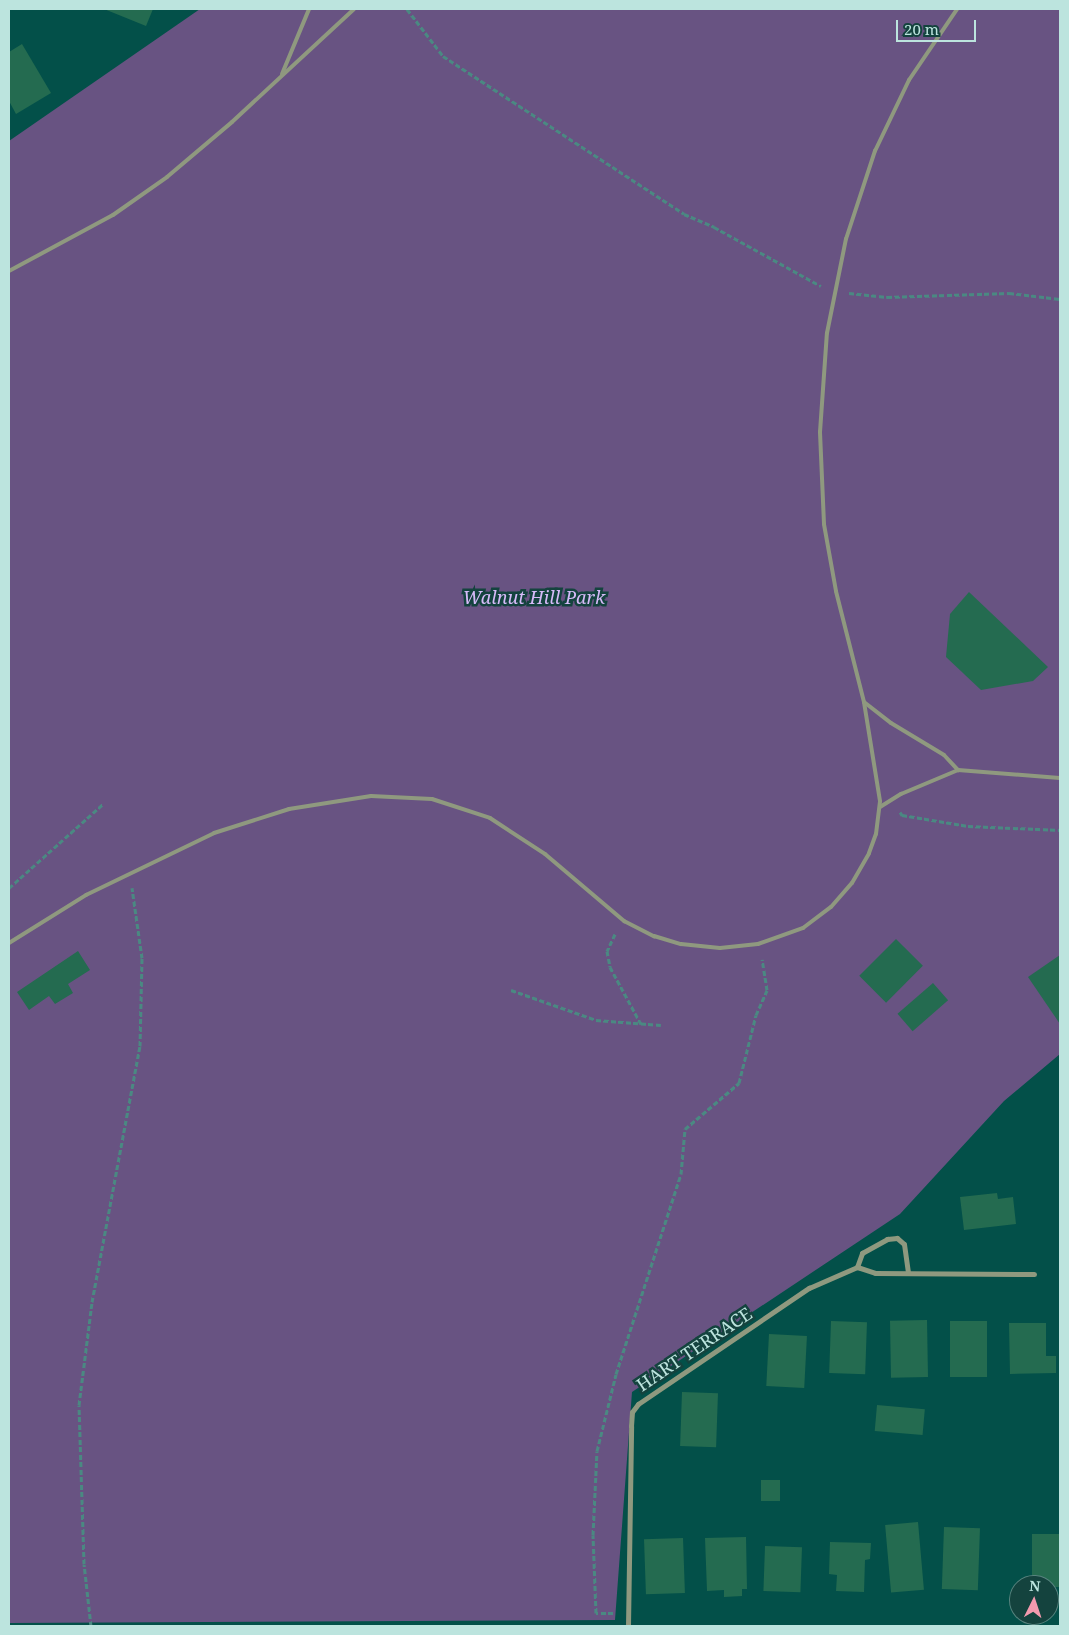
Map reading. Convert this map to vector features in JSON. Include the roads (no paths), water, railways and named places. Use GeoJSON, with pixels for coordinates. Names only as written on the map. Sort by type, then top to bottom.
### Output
{"type":"FeatureCollection","features":[{"type":"Feature","properties":{"kind":"street","name":"HART TERRACE"},"geometry":{"type":"LineString","coordinates":[[628,1626],[631,1426],[635,1407],[809,1288],[856,1267],[862,1253],[882,1242],[896,1238],[904,1244],[908,1273]]}},
{"type":"Feature","properties":{"kind":"street"},"geometry":{"type":"LineString","coordinates":[[856,1267],[875,1273],[1034,1274]]}},
{"type":"Feature","properties":{"kind":"lane"},"geometry":{"type":"LineString","coordinates":[[281,76],[309,9]]}},
{"type":"Feature","properties":{"kind":"lane"},"geometry":{"type":"LineString","coordinates":[[9,271],[76,237],[150,190],[194,155],[354,9]]}},
{"type":"Feature","properties":{"kind":"lane"},"geometry":{"type":"LineString","coordinates":[[9,942],[126,874],[196,840],[254,818],[328,801],[409,796],[451,803],[505,826],[544,854],[621,920],[646,933],[681,944],[720,948],[758,944],[803,928],[825,913],[843,894],[869,853],[880,807],[864,702],[832,572],[822,499],[822,374],[834,289],[860,194],[884,130],[917,66],[958,9]]}},
{"type":"Feature","properties":{"kind":"lane"},"geometry":{"type":"LineString","coordinates":[[864,702],[944,755],[958,770]]}},
{"type":"Feature","properties":{"kind":"lane"},"geometry":{"type":"LineString","coordinates":[[880,807],[891,799],[958,770],[1060,778]]}},
{"type":"Feature","properties":{"kind":"park label","name":"Walnut Hill Park"},"geometry":{"type":"Point","coordinates":[534,597]}}]}
